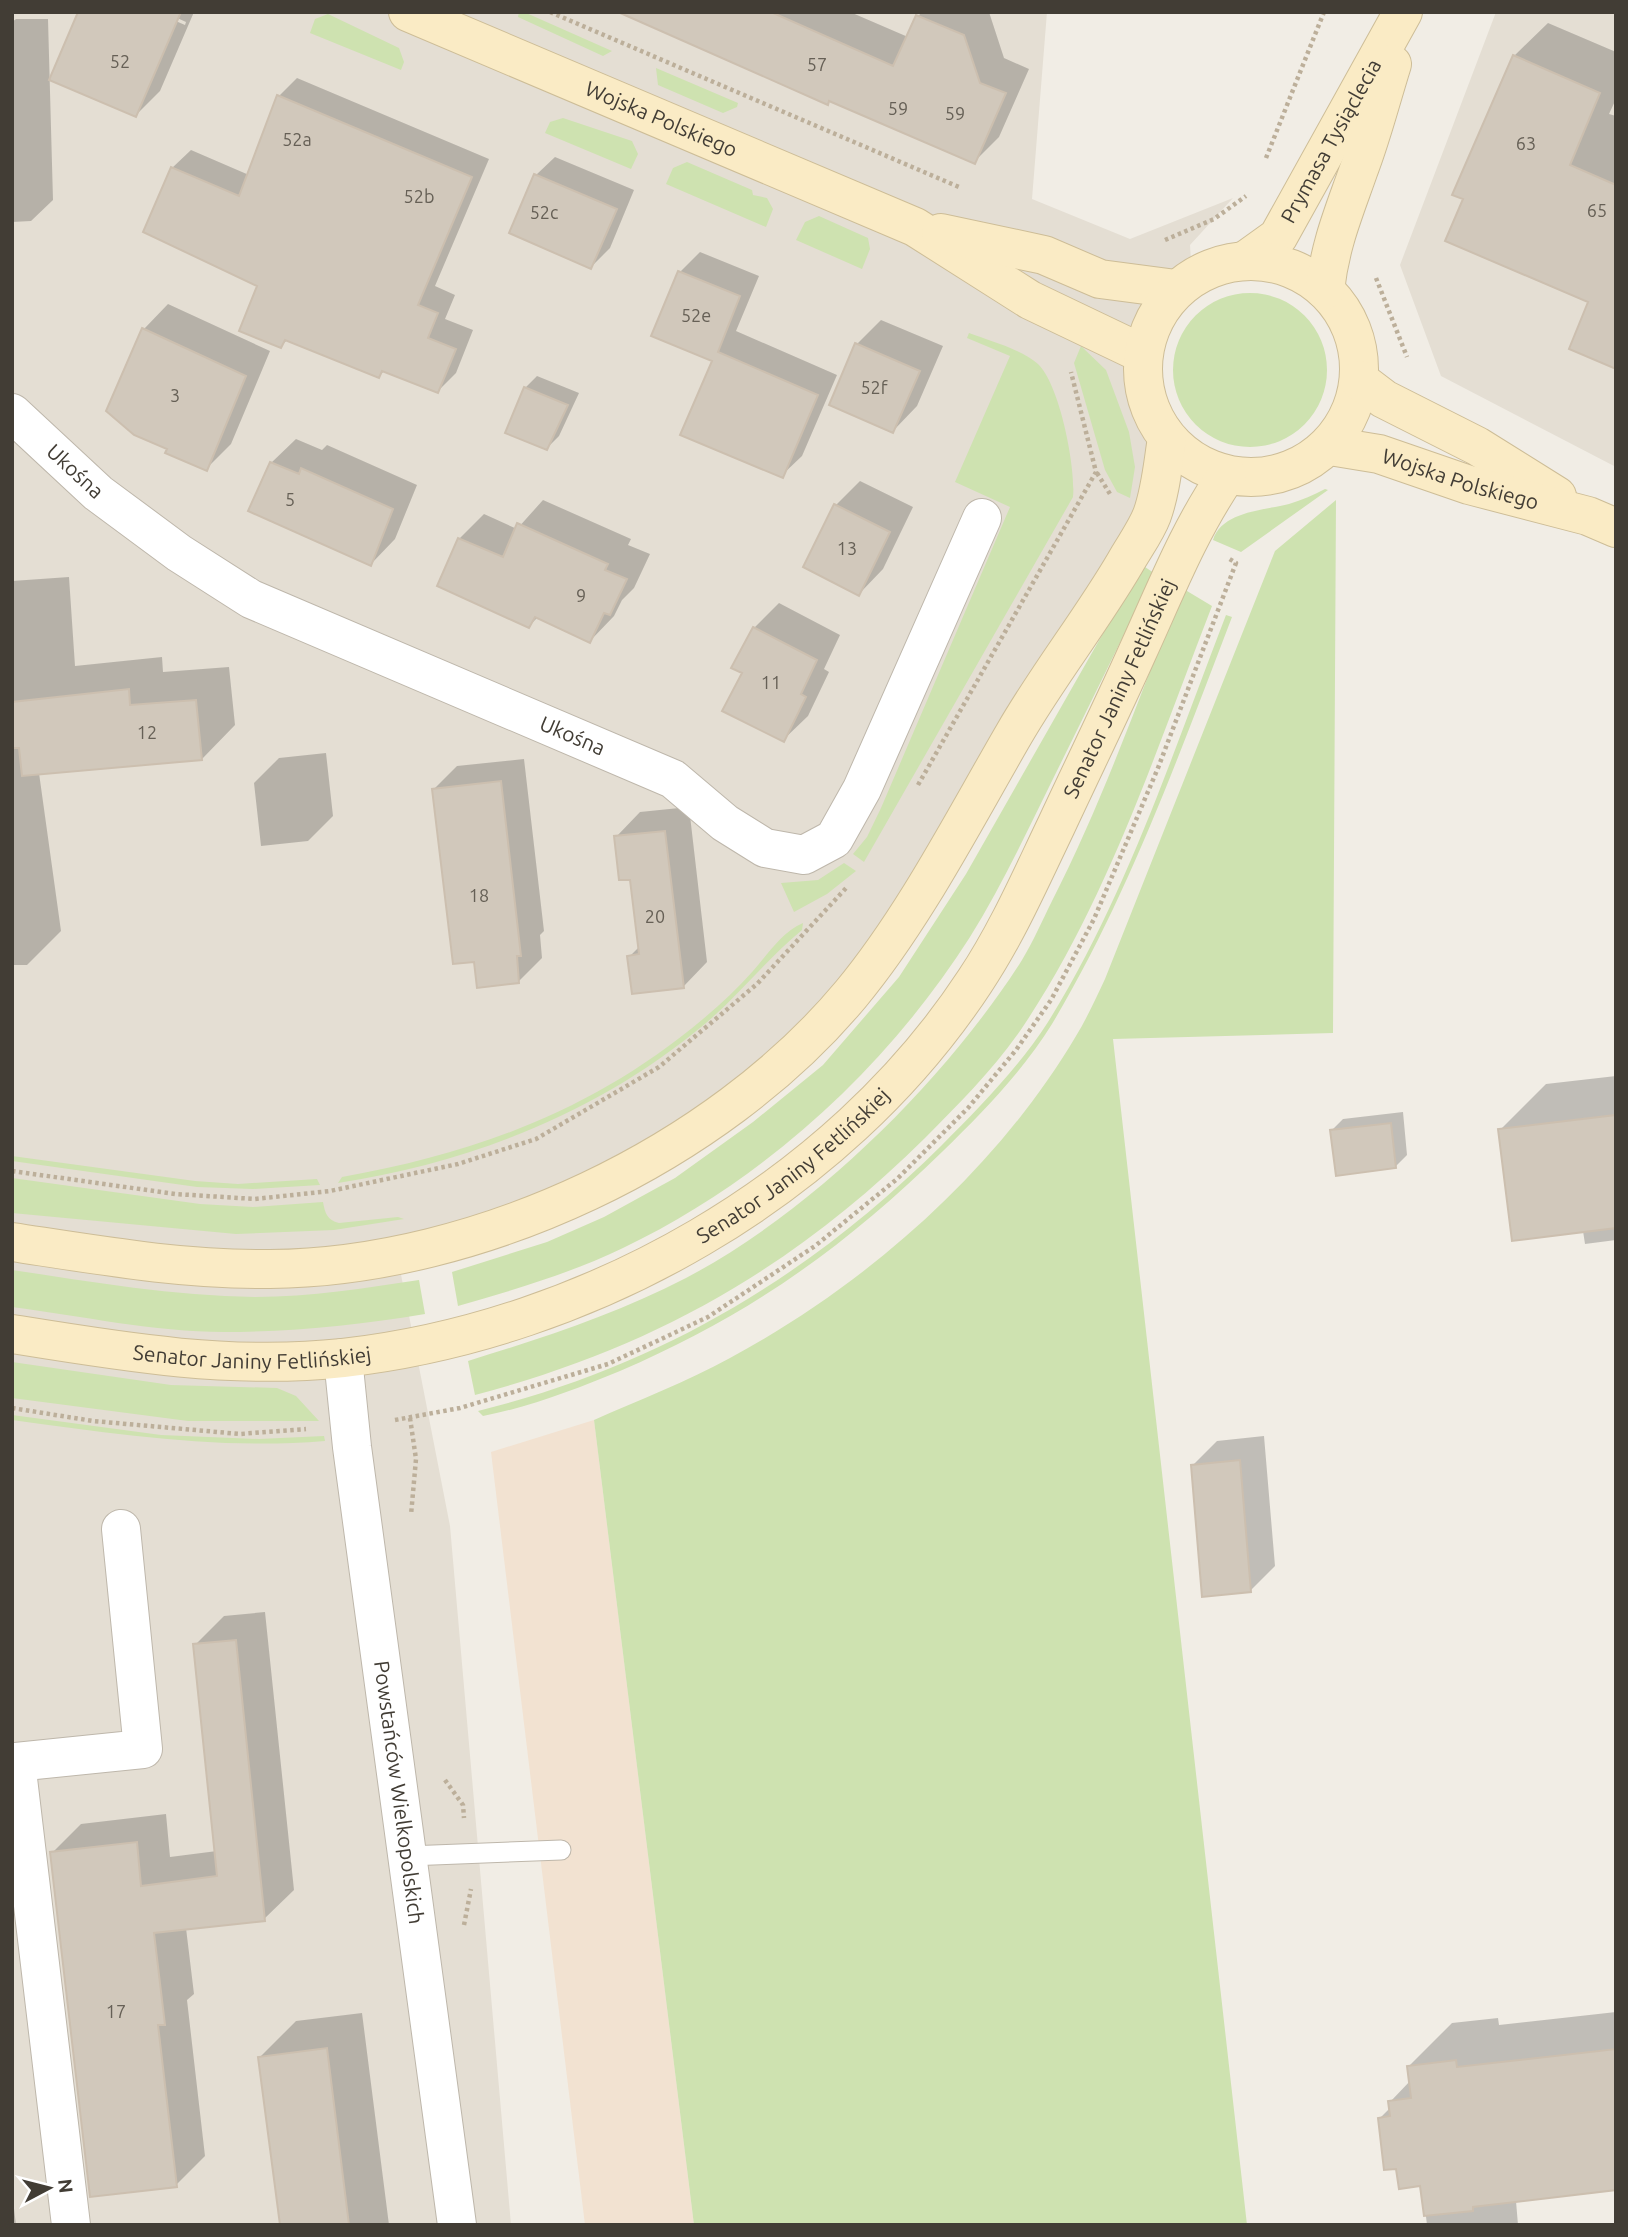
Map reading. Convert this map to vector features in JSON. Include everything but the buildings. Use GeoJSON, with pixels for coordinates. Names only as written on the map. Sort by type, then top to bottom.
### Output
{"type":"FeatureCollection","features":[{"type":"Feature","properties":{"kind":"main road","name":"Wojska Polskiego"},"geometry":{"type":"LineString","coordinates":[[408,12],[915,227],[1030,300],[1143,354]]}},
{"type":"Feature","properties":{"kind":"main road","name":"Prymasa Tysiąclecia"},"geometry":{"type":"LineString","coordinates":[[1246,260],[1278,237],[1405,12]]}},
{"type":"Feature","properties":{"kind":"main road","name":"Prymasa Tysiąclecia"},"geometry":{"type":"LineString","coordinates":[[1325,289],[1329,255],[1338,220],[1360,168],[1405,12]]}},
{"type":"Feature","properties":{"kind":"main road","name":"Wojska Polskiego"},"geometry":{"type":"LineString","coordinates":[[915,227],[1044,255],[1100,279],[1176,289]]}},
{"type":"Feature","properties":{"kind":"main road"},"geometry":{"type":"LineString","coordinates":[[1246,260],[1288,266],[1325,289],[1350,327],[1359,380],[1353,407],[1344,428],[1330,446],[1312,461],[1256,477],[1227,475],[1191,460],[1167,438],[1147,404],[1142,373],[1143,354],[1147,335],[1163,303],[1176,289],[1208,268],[1246,260]]}},
{"type":"Feature","properties":{"kind":"main road","name":"Wojska Polskiego"},"geometry":{"type":"LineString","coordinates":[[1359,380],[1384,399],[1477,446],[1602,522]]}},
{"type":"Feature","properties":{"kind":"main road"},"geometry":{"type":"LineString","coordinates":[[12,1242],[176,1267],[272,1269],[385,1256],[441,1244],[560,1206],[612,1182],[708,1122],[786,1061],[851,994],[927,885],[1017,729],[1111,586],[1152,517],[1167,438]]}},
{"type":"Feature","properties":{"kind":"main road","name":"Wojska Polskiego"},"geometry":{"type":"LineString","coordinates":[[1330,446],[1379,454],[1469,485],[1602,522]]}},
{"type":"Feature","properties":{"kind":"main road","name":"Senator Janiny Fetlińskiej"},"geometry":{"type":"LineString","coordinates":[[12,1334],[160,1358],[268,1362],[343,1357],[447,1340],[530,1317],[589,1295],[646,1268],[755,1202],[842,1133],[891,1085],[976,981],[1020,901],[1190,536],[1227,475]]}},
{"type":"Feature","properties":{"kind":"street","name":"Ukośna"},"geometry":{"type":"LineString","coordinates":[[14,416],[98,493],[179,553],[251,599],[673,779],[725,823],[765,848],[804,855],[834,839],[862,789],[982,518]]}},
{"type":"Feature","properties":{"kind":"street","name":"Powstańców Wielkopolskich"},"geometry":{"type":"LineString","coordinates":[[343,1357],[354,1461],[457,2225]]}},
{"type":"Feature","properties":{"kind":"street"},"geometry":{"type":"LineString","coordinates":[[71,2225],[16,1762],[143,1749],[121,1529]]}},
{"type":"Feature","properties":{"kind":"lane"},"geometry":{"type":"LineString","coordinates":[[408,1856],[561,1850]]}},
{"type":"Feature","properties":{"kind":"path"},"geometry":{"type":"LineString","coordinates":[[550,12],[969,191]]}},
{"type":"Feature","properties":{"kind":"path"},"geometry":{"type":"LineString","coordinates":[[1158,243],[1214,219],[1251,192],[1324,12]]}},
{"type":"Feature","properties":{"kind":"path"},"geometry":{"type":"LineString","coordinates":[[1259,176],[1298,202]]}},
{"type":"Feature","properties":{"kind":"path"},"geometry":{"type":"LineString","coordinates":[[1376,272],[1376,283],[1412,369]]}},
{"type":"Feature","properties":{"kind":"path"},"geometry":{"type":"LineString","coordinates":[[914,791],[1096,472],[1068,362],[1082,323]]}},
{"type":"Feature","properties":{"kind":"path"},"geometry":{"type":"LineString","coordinates":[[12,1171],[175,1194],[255,1199],[330,1191],[445,1166],[536,1139],[659,1067],[757,984],[850,884]]}},
{"type":"Feature","properties":{"kind":"shaded area"},"geometry":{"type":"Polygon","coordinates":[[[12,12],[1047,12],[1032,199],[1130,239],[1233,198],[1190,245],[1192,277],[1163,303],[1147,335],[1142,373],[1147,404],[1167,438],[1162,479],[927,885],[708,1122],[397,1254],[450,1526],[511,2225],[12,2225],[12,12]]]}},
{"type":"Feature","properties":{"kind":"shaded area"},"geometry":{"type":"Polygon","coordinates":[[[1496,12],[1616,12],[1616,467],[1441,376],[1400,265],[1496,12]]]}},
{"type":"Feature","properties":{"kind":"shaded area"},"geometry":{"type":"Polygon","coordinates":[[[594,1420],[694,2225],[585,2225],[491,1452],[594,1420]]]}},
{"type":"Feature","properties":{"kind":"green space"},"geometry":{"type":"Polygon","coordinates":[[[519,12],[612,51],[603,56],[518,17],[519,12]]]}},
{"type":"Feature","properties":{"kind":"green space"},"geometry":{"type":"Polygon","coordinates":[[[328,14],[399,48],[404,62],[401,70],[310,33],[315,19],[328,14]]]}},
{"type":"Feature","properties":{"kind":"green space"},"geometry":{"type":"Polygon","coordinates":[[[656,68],[738,103],[737,107],[723,113],[658,85],[656,68]]]}},
{"type":"Feature","properties":{"kind":"green space"},"geometry":{"type":"Polygon","coordinates":[[[563,118],[632,141],[638,154],[631,169],[545,133],[550,122],[563,118]]]}},
{"type":"Feature","properties":{"kind":"green space"},"geometry":{"type":"Polygon","coordinates":[[[687,162],[752,190],[753,195],[767,198],[773,209],[766,227],[666,184],[673,168],[687,162]]]}},
{"type":"Feature","properties":{"kind":"green space"},"geometry":{"type":"Polygon","coordinates":[[[819,216],[868,238],[870,249],[862,269],[796,240],[805,222],[819,216]]]}},
{"type":"Feature","properties":{"kind":"green space"},"geometry":{"type":"Polygon","coordinates":[[[1250,293],[1279,299],[1304,316],[1321,341],[1327,370],[1321,399],[1304,424],[1279,441],[1250,447],[1221,441],[1196,424],[1179,399],[1173,370],[1179,341],[1196,316],[1221,299],[1250,293]]]}},
{"type":"Feature","properties":{"kind":"green space"},"geometry":{"type":"Polygon","coordinates":[[[969,333],[1023,354],[1038,364],[1046,375],[1065,428],[1072,467],[1073,497],[864,862],[853,854],[867,837],[881,808],[1010,507],[955,482],[1010,356],[967,338],[969,333]]]}},
{"type":"Feature","properties":{"kind":"green space"},"geometry":{"type":"Polygon","coordinates":[[[1081,346],[1106,370],[1129,432],[1135,467],[1130,498],[1117,492],[1105,470],[1074,363],[1081,346]]]}},
{"type":"Feature","properties":{"kind":"green space"},"geometry":{"type":"Polygon","coordinates":[[[1328,490],[1241,552],[1213,540],[1218,530],[1235,517],[1289,504],[1328,490]]]}},
{"type":"Feature","properties":{"kind":"green space"},"geometry":{"type":"Polygon","coordinates":[[[1336,500],[1333,1033],[1113,1039],[1247,2225],[694,2225],[594,1420],[730,1358],[831,1295],[879,1259],[924,1220],[967,1178],[1007,1133],[1044,1086],[1076,1036],[1105,979],[1275,551],[1336,500]]]}},
{"type":"Feature","properties":{"kind":"green space"},"geometry":{"type":"Polygon","coordinates":[[[1142,565],[1154,573],[1021,844],[970,937],[900,1032],[818,1116],[773,1155],[675,1221],[623,1248],[563,1273],[458,1306],[452,1272],[547,1242],[604,1217],[675,1178],[753,1122],[823,1065],[899,977],[966,874],[1142,565]]]}},
{"type":"Feature","properties":{"kind":"green space"},"geometry":{"type":"Polygon","coordinates":[[[1182,588],[1212,606],[1150,770],[1079,931],[1020,1031],[987,1073],[925,1138],[875,1184],[772,1264],[718,1298],[602,1353],[540,1376],[475,1395],[468,1361],[579,1324],[660,1291],[734,1250],[781,1217],[828,1180],[873,1139],[955,1051],[991,1006],[1022,960],[1071,863],[1105,786],[1182,588]]]}},
{"type":"Feature","properties":{"kind":"green space"},"geometry":{"type":"Polygon","coordinates":[[[1226,615],[1232,617],[1192,721],[1151,825],[1105,926],[1041,1041],[987,1107],[869,1219],[792,1277],[752,1303],[667,1350],[620,1371],[535,1403],[483,1416],[478,1411],[545,1392],[609,1369],[670,1342],[785,1275],[839,1236],[892,1192],[985,1101],[1025,1055],[1048,1022],[1101,925],[1167,771],[1226,615]]]}},
{"type":"Feature","properties":{"kind":"green space"},"geometry":{"type":"Polygon","coordinates":[[[844,863],[856,871],[827,894],[794,912],[781,883],[818,880],[844,863]]]}},
{"type":"Feature","properties":{"kind":"green space"},"geometry":{"type":"Polygon","coordinates":[[[803,923],[802,930],[706,1023],[623,1083],[579,1107],[486,1147],[438,1162],[338,1183],[342,1177],[441,1155],[488,1140],[533,1123],[621,1078],[662,1051],[710,1013],[741,984],[782,938],[803,923]]]}},
{"type":"Feature","properties":{"kind":"green space"},"geometry":{"type":"Polygon","coordinates":[[[12,1156],[195,1181],[238,1184],[317,1179],[320,1185],[253,1189],[197,1187],[12,1161],[12,1156]]]}},
{"type":"Feature","properties":{"kind":"green space"},"geometry":{"type":"Polygon","coordinates":[[[12,1178],[200,1204],[253,1207],[323,1202],[327,1216],[339,1223],[398,1217],[404,1219],[334,1230],[236,1234],[12,1213],[12,1178]]]}},
{"type":"Feature","properties":{"kind":"green space"},"geometry":{"type":"Polygon","coordinates":[[[12,1270],[164,1291],[255,1297],[317,1294],[419,1280],[425,1314],[350,1325],[275,1331],[171,1329],[12,1307],[12,1270]]]}},
{"type":"Feature","properties":{"kind":"green space"},"geometry":{"type":"Polygon","coordinates":[[[12,1362],[171,1385],[277,1388],[296,1396],[319,1421],[188,1421],[12,1398],[12,1362]]]}},
{"type":"Feature","properties":{"kind":"green space"},"geometry":{"type":"Polygon","coordinates":[[[12,1415],[161,1435],[259,1439],[324,1436],[325,1441],[246,1443],[168,1439],[12,1420],[12,1415]]]}}]}
